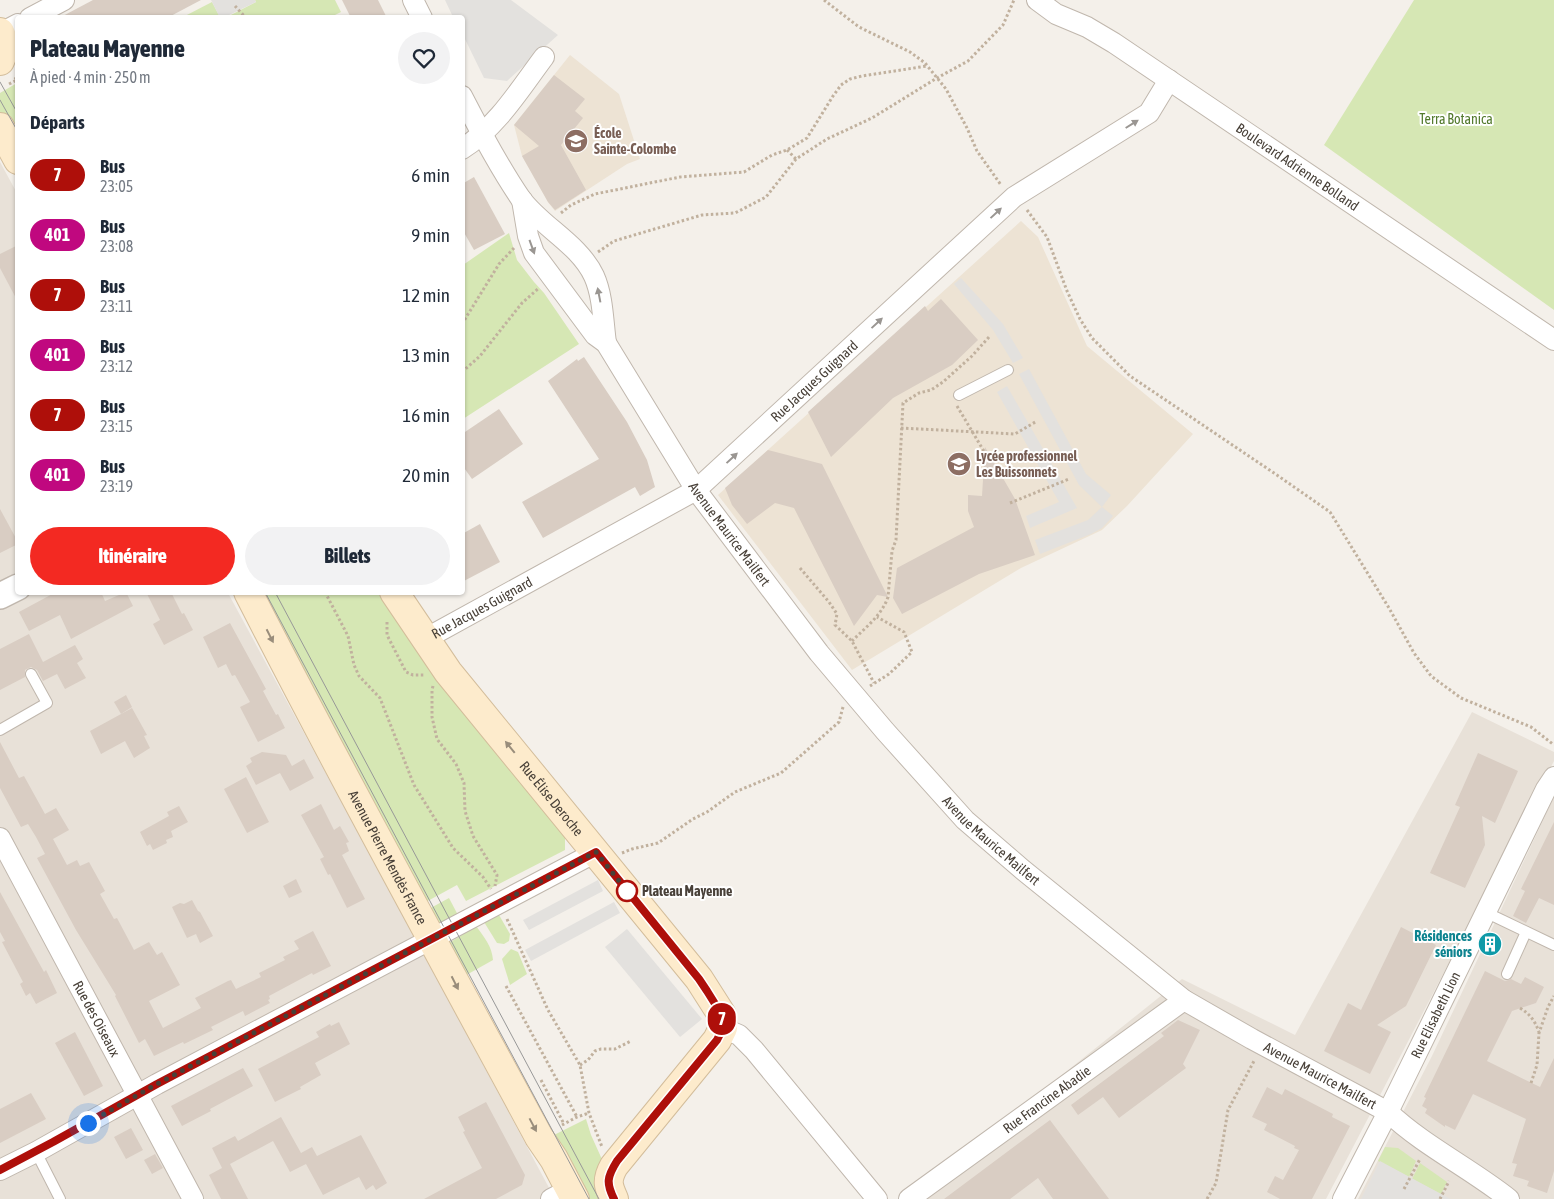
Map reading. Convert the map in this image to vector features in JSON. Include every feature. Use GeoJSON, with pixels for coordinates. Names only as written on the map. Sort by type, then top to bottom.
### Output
{"type":"FeatureCollection","features":[{"type":"Feature","properties":{"kind":"main road"},"geometry":{"type":"LineString","coordinates":[[0,127],[15,154]]}},
{"type":"Feature","properties":{"kind":"main road","name":"Avenue Pierre Mendès France"},"geometry":{"type":"LineString","coordinates":[[250,595],[302,698],[433,939],[457,987],[554,1159],[565,1196]]}},
{"type":"Feature","properties":{"kind":"main road","name":"Rue Élise Deroche"},"geometry":{"type":"LineString","coordinates":[[392,604],[425,639],[448,672],[699,979],[722,1015],[723,1028]]}},
{"type":"Feature","properties":{"kind":"main road"},"geometry":{"type":"LineString","coordinates":[[614,1199],[608,1187],[609,1175],[617,1161],[717,1040],[723,1028]]}},
{"type":"Feature","properties":{"kind":"street"},"geometry":{"type":"LineString","coordinates":[[36,15],[64,0]]}},
{"type":"Feature","properties":{"kind":"street"},"geometry":{"type":"LineString","coordinates":[[413,0],[420,15]]}},
{"type":"Feature","properties":{"kind":"street","name":"Boulevard Adrienne Bolland"},"geometry":{"type":"LineString","coordinates":[[1037,0],[1056,14],[1087,27],[1169,80],[1554,340]]}},
{"type":"Feature","properties":{"kind":"street"},"geometry":{"type":"LineString","coordinates":[[465,147],[482,134],[504,111],[544,58]]}},
{"type":"Feature","properties":{"kind":"street","name":"Rue Jacques Guignard"},"geometry":{"type":"LineString","coordinates":[[425,639],[696,490],[1014,197],[1149,113],[1169,80]]}},
{"type":"Feature","properties":{"kind":"street","name":"Avenue Maurice Mailfert"},"geometry":{"type":"LineString","coordinates":[[465,102],[522,200],[584,260],[594,276],[600,292],[606,343]]}},
{"type":"Feature","properties":{"kind":"street","name":"Avenue Maurice Mailfert"},"geometry":{"type":"LineString","coordinates":[[522,200],[528,236],[534,253],[595,335],[606,343],[696,490],[819,653],[885,731],[965,820],[1023,870],[1184,1000],[1388,1112],[1406,1129],[1485,1180],[1509,1199]]}},
{"type":"Feature","properties":{"kind":"street"},"geometry":{"type":"LineString","coordinates":[[0,596],[15,588]]}},
{"type":"Feature","properties":{"kind":"street","name":"Rue Elisabeth Lion"},"geometry":{"type":"LineString","coordinates":[[1343,1199],[1388,1112],[1546,789],[1554,777]]}},
{"type":"Feature","properties":{"kind":"street","name":"Rue des Oiseaux"},"geometry":{"type":"LineString","coordinates":[[0,838],[193,1199]]}},
{"type":"Feature","properties":{"kind":"street"},"geometry":{"type":"LineString","coordinates":[[0,1170],[137,1095],[433,939],[602,859]]}},
{"type":"Feature","properties":{"kind":"street","name":"Rue Francine Abadie"},"geometry":{"type":"LineString","coordinates":[[909,1199],[1184,1000]]}},
{"type":"Feature","properties":{"kind":"street"},"geometry":{"type":"LineString","coordinates":[[723,1028],[739,1035],[754,1050],[877,1199]]}},
{"type":"Feature","properties":{"kind":"lane"},"geometry":{"type":"LineString","coordinates":[[956,397],[1008,370]]}},
{"type":"Feature","properties":{"kind":"lane"},"geometry":{"type":"LineString","coordinates":[[0,730],[47,704],[31,674]]}},
{"type":"Feature","properties":{"kind":"lane"},"geometry":{"type":"LineString","coordinates":[[1485,912],[1554,945]]}},
{"type":"Feature","properties":{"kind":"lane"},"geometry":{"type":"LineString","coordinates":[[1507,974],[1526,932]]}},
{"type":"Feature","properties":{"kind":"lane"},"geometry":{"type":"LineString","coordinates":[[36,1152],[60,1199]]}},
{"type":"Feature","properties":{"kind":"path"},"geometry":{"type":"LineString","coordinates":[[824,0],[859,27],[910,52],[927,66],[946,89],[967,128],[976,151],[998,181],[1026,209],[1047,237],[1067,291],[1080,319],[1092,338],[1130,376],[1274,472],[1330,512],[1414,653],[1431,676],[1461,698],[1530,727],[1554,745]]}},
{"type":"Feature","properties":{"kind":"path"},"geometry":{"type":"LineString","coordinates":[[584,260],[614,241],[702,214],[735,213],[766,197],[796,159],[827,139],[872,118],[968,61],[1002,25],[1014,0]]}},
{"type":"Feature","properties":{"kind":"path"},"geometry":{"type":"LineString","coordinates":[[235,6],[243,15]]}},
{"type":"Feature","properties":{"kind":"path"},"geometry":{"type":"LineString","coordinates":[[545,224],[571,206],[595,194],[680,177],[744,172],[772,155],[787,150],[807,138],[841,85],[862,76],[927,66]]}},
{"type":"Feature","properties":{"kind":"path"},"geometry":{"type":"LineString","coordinates":[[787,150],[796,159]]}},
{"type":"Feature","properties":{"kind":"path"},"geometry":{"type":"LineString","coordinates":[[465,319],[499,264],[507,254],[528,236]]}},
{"type":"Feature","properties":{"kind":"path"},"geometry":{"type":"LineString","coordinates":[[465,369],[480,356],[522,303],[537,289],[554,278]]}},
{"type":"Feature","properties":{"kind":"path"},"geometry":{"type":"LineString","coordinates":[[852,641],[877,617],[886,604],[888,597],[892,551],[896,540],[903,403],[919,393],[931,390],[943,382],[972,356],[989,337]]}},
{"type":"Feature","properties":{"kind":"path"},"geometry":{"type":"LineString","coordinates":[[956,397],[972,432],[985,453]]}},
{"type":"Feature","properties":{"kind":"path"},"geometry":{"type":"LineString","coordinates":[[901,428],[1015,434],[1037,422]]}},
{"type":"Feature","properties":{"kind":"path"},"geometry":{"type":"LineString","coordinates":[[1010,503],[1069,479]]}},
{"type":"Feature","properties":{"kind":"path"},"geometry":{"type":"LineString","coordinates":[[800,568],[837,614],[835,625],[852,641],[874,684]]}},
{"type":"Feature","properties":{"kind":"path"},"geometry":{"type":"LineString","coordinates":[[327,595],[348,636],[354,665],[359,676],[380,698],[414,785],[453,848],[483,877],[490,889]]}},
{"type":"Feature","properties":{"kind":"path"},"geometry":{"type":"LineString","coordinates":[[392,604],[387,622],[387,635],[406,672],[413,675],[429,675]]}},
{"type":"Feature","properties":{"kind":"path"},"geometry":{"type":"LineString","coordinates":[[602,859],[658,843],[693,818],[707,812],[735,792],[781,773],[839,722],[842,708],[855,696],[889,674],[912,652],[904,632],[877,617]]}},
{"type":"Feature","properties":{"kind":"path"},"geometry":{"type":"LineString","coordinates":[[435,682],[432,690],[432,717],[437,739],[456,764],[464,783],[465,811],[473,836],[496,875],[495,886]]}},
{"type":"Feature","properties":{"kind":"path"},"geometry":{"type":"LineString","coordinates":[[504,912],[548,1010],[580,1065],[589,1113],[604,1151]]}},
{"type":"Feature","properties":{"kind":"path"},"geometry":{"type":"LineString","coordinates":[[506,986],[577,1117]]}},
{"type":"Feature","properties":{"kind":"path"},"geometry":{"type":"LineString","coordinates":[[1531,1083],[1537,1065],[1539,1032],[1554,996]]}},
{"type":"Feature","properties":{"kind":"path"},"geometry":{"type":"LineString","coordinates":[[1520,1008],[1531,1016],[1539,1032]]}},
{"type":"Feature","properties":{"kind":"path"},"geometry":{"type":"LineString","coordinates":[[580,1065],[588,1060],[595,1051],[615,1049],[631,1041]]}},
{"type":"Feature","properties":{"kind":"path"},"geometry":{"type":"LineString","coordinates":[[1207,1199],[1216,1183],[1228,1110],[1256,1058]]}},
{"type":"Feature","properties":{"kind":"path"},"geometry":{"type":"LineString","coordinates":[[541,1080],[563,1124],[589,1113]]}},
{"type":"Feature","properties":{"kind":"path"},"geometry":{"type":"LineString","coordinates":[[1404,1189],[1420,1159]]}},
{"type":"Feature","properties":{"kind":"path"},"geometry":{"type":"LineString","coordinates":[[1440,1199],[1449,1180]]}},
{"type":"Feature","properties":{"kind":"shaded area"},"geometry":{"type":"Polygon","coordinates":[[[211,0],[255,0],[256,2],[229,15],[218,15],[211,0]]]}},
{"type":"Feature","properties":{"kind":"shaded area"},"geometry":{"type":"Polygon","coordinates":[[[445,0],[511,0],[558,35],[507,81],[484,78],[465,39],[465,15],[452,15],[445,0]]]}},
{"type":"Feature","properties":{"kind":"shaded area","name":"École Sainte-Colombe"},"geometry":{"type":"Polygon","coordinates":[[[570,55],[619,94],[640,159],[627,164],[555,211],[522,156],[514,125],[570,55]]]}},
{"type":"Feature","properties":{"kind":"shaded area"},"geometry":{"type":"Polygon","coordinates":[[[0,162],[15,190],[15,595],[229,595],[555,1199],[0,1199],[0,162]]]}},
{"type":"Feature","properties":{"kind":"shaded area","name":"Lycée professionnel Les Buissonnets"},"geometry":{"type":"Polygon","coordinates":[[[1021,221],[1038,237],[1087,346],[1193,434],[1127,506],[1102,530],[1021,568],[852,670],[718,495],[1021,221]]]}},
{"type":"Feature","properties":{"kind":"shaded area"},"geometry":{"type":"Polygon","coordinates":[[[961,278],[1003,324],[1023,358],[1013,363],[993,330],[954,284],[961,278]]]}},
{"type":"Feature","properties":{"kind":"shaded area"},"geometry":{"type":"Polygon","coordinates":[[[1029,369],[1086,474],[1111,495],[1102,507],[1079,485],[1019,374],[1029,369]]]}},
{"type":"Feature","properties":{"kind":"shaded area"},"geometry":{"type":"Polygon","coordinates":[[[1007,386],[1077,508],[1030,528],[1026,516],[1059,502],[997,392],[1007,386]]]}},
{"type":"Feature","properties":{"kind":"shaded area"},"geometry":{"type":"Polygon","coordinates":[[[1102,507],[1113,516],[1102,528],[1040,554],[1035,540],[1088,520],[1102,507]]]}},
{"type":"Feature","properties":{"kind":"shaded area"},"geometry":{"type":"Polygon","coordinates":[[[1472,712],[1554,752],[1554,761],[1326,1199],[907,1199],[1182,979],[1295,1035],[1472,712]]]}},
{"type":"Feature","properties":{"kind":"shaded area"},"geometry":{"type":"Polygon","coordinates":[[[1554,797],[1554,1199],[1358,1199],[1432,1056],[1554,797]]]}},
{"type":"Feature","properties":{"kind":"shaded area"},"geometry":{"type":"Polygon","coordinates":[[[598,880],[603,891],[529,930],[523,920],[598,880]]]}},
{"type":"Feature","properties":{"kind":"shaded area"},"geometry":{"type":"Polygon","coordinates":[[[614,902],[620,913],[531,961],[525,950],[614,902]]]}},
{"type":"Feature","properties":{"kind":"shaded area"},"geometry":{"type":"Polygon","coordinates":[[[627,929],[702,1019],[680,1037],[605,947],[627,929]]]}},
{"type":"Feature","properties":{"kind":"shaded area"},"geometry":{"type":"Polygon","coordinates":[[[1380,1161],[1441,1194],[1451,1199],[1361,1199],[1380,1161]]]}},
{"type":"Feature","properties":{"kind":"green space"},"geometry":{"type":"Polygon","coordinates":[[[255,0],[335,0],[341,12],[335,15],[231,15],[256,2],[255,0]]]}},
{"type":"Feature","properties":{"kind":"green space","name":"Terra Botanica"},"geometry":{"type":"Polygon","coordinates":[[[1414,0],[1554,0],[1554,310],[1324,145],[1414,0]]]}},
{"type":"Feature","properties":{"kind":"green space"},"geometry":{"type":"Polygon","coordinates":[[[212,2],[219,15],[187,15],[212,2]]]}},
{"type":"Feature","properties":{"kind":"green space"},"geometry":{"type":"Polygon","coordinates":[[[15,84],[15,142],[0,113],[0,93],[15,84]]]}},
{"type":"Feature","properties":{"kind":"green space"},"geometry":{"type":"Polygon","coordinates":[[[509,233],[517,260],[544,293],[579,344],[465,418],[465,264],[509,233]]]}},
{"type":"Feature","properties":{"kind":"green space"},"geometry":{"type":"Polygon","coordinates":[[[258,595],[386,595],[565,836],[565,850],[466,901],[457,885],[424,903],[258,595]]]}},
{"type":"Feature","properties":{"kind":"green space"},"geometry":{"type":"Polygon","coordinates":[[[449,898],[459,917],[440,926],[427,910],[449,898]]]}},
{"type":"Feature","properties":{"kind":"green space"},"geometry":{"type":"Polygon","coordinates":[[[499,915],[510,934],[509,941],[504,944],[497,943],[484,922],[499,915]]]}},
{"type":"Feature","properties":{"kind":"green space"},"geometry":{"type":"Polygon","coordinates":[[[476,926],[489,946],[493,960],[461,978],[449,943],[476,926]]]}},
{"type":"Feature","properties":{"kind":"green space"},"geometry":{"type":"Polygon","coordinates":[[[511,949],[518,952],[527,974],[510,985],[502,959],[511,949]]]}},
{"type":"Feature","properties":{"kind":"green space"},"geometry":{"type":"Polygon","coordinates":[[[586,1119],[605,1166],[607,1199],[581,1199],[546,1139],[586,1119]]]}},
{"type":"Feature","properties":{"kind":"green space"},"geometry":{"type":"Polygon","coordinates":[[[1385,1147],[1398,1148],[1416,1161],[1409,1177],[1378,1161],[1385,1147]]]}},
{"type":"Feature","properties":{"kind":"green space"},"geometry":{"type":"Polygon","coordinates":[[[1420,1163],[1447,1182],[1441,1194],[1412,1179],[1420,1163]]]}},
{"type":"Feature","properties":{"kind":"building"},"geometry":{"type":"Polygon","coordinates":[[[93,0],[201,0],[173,15],[65,15],[93,0]]]}},
{"type":"Feature","properties":{"kind":"building"},"geometry":{"type":"Polygon","coordinates":[[[342,0],[378,0],[386,15],[350,15],[342,0]]]}},
{"type":"Feature","properties":{"kind":"building"},"geometry":{"type":"Polygon","coordinates":[[[554,75],[585,99],[575,111],[583,118],[561,145],[586,190],[555,210],[548,202],[522,156],[539,146],[514,125],[554,75]]]}},
{"type":"Feature","properties":{"kind":"building"},"geometry":{"type":"Polygon","coordinates":[[[474,177],[505,234],[474,250],[465,234],[465,182],[474,177]]]}},
{"type":"Feature","properties":{"kind":"building"},"geometry":{"type":"Polygon","coordinates":[[[15,246],[15,296],[0,268],[0,254],[15,246]]]}},
{"type":"Feature","properties":{"kind":"building"},"geometry":{"type":"Polygon","coordinates":[[[941,299],[978,340],[952,365],[893,398],[831,457],[808,412],[925,306],[928,311],[941,299]]]}},
{"type":"Feature","properties":{"kind":"building"},"geometry":{"type":"Polygon","coordinates":[[[584,357],[627,422],[647,460],[655,487],[640,496],[635,487],[543,538],[522,502],[599,459],[548,381],[577,359],[578,361],[584,357]]]}},
{"type":"Feature","properties":{"kind":"building"},"geometry":{"type":"Polygon","coordinates":[[[499,409],[523,444],[472,479],[465,469],[465,432],[499,409]]]}},
{"type":"Feature","properties":{"kind":"building"},"geometry":{"type":"Polygon","coordinates":[[[985,447],[1015,499],[1035,555],[979,574],[902,614],[893,598],[897,568],[974,527],[968,511],[968,495],[982,496],[985,447]]]}},
{"type":"Feature","properties":{"kind":"building"},"geometry":{"type":"Polygon","coordinates":[[[768,450],[822,464],[888,597],[877,595],[854,626],[794,508],[775,503],[747,524],[732,505],[725,488],[768,450]]]}},
{"type":"Feature","properties":{"kind":"building"},"geometry":{"type":"Polygon","coordinates":[[[0,509],[15,536],[15,546],[0,553],[0,509]]]}},
{"type":"Feature","properties":{"kind":"building"},"geometry":{"type":"Polygon","coordinates":[[[480,524],[500,562],[465,580],[465,532],[480,524]]]}},
{"type":"Feature","properties":{"kind":"building"},"geometry":{"type":"Polygon","coordinates":[[[50,595],[102,595],[105,601],[119,595],[128,595],[133,606],[71,639],[60,615],[29,631],[19,612],[50,595]]]}},
{"type":"Feature","properties":{"kind":"building"},"geometry":{"type":"Polygon","coordinates":[[[148,595],[172,595],[193,630],[164,645],[153,624],[160,620],[148,595]]]}},
{"type":"Feature","properties":{"kind":"building"},"geometry":{"type":"Polygon","coordinates":[[[230,623],[266,689],[263,691],[285,728],[258,742],[240,707],[250,702],[235,675],[232,676],[226,664],[218,668],[203,637],[230,623]]]}},
{"type":"Feature","properties":{"kind":"building"},"geometry":{"type":"Polygon","coordinates":[[[29,634],[43,662],[75,645],[83,659],[77,663],[86,678],[65,689],[57,674],[43,681],[37,670],[31,667],[25,670],[25,677],[0,690],[0,649],[29,634]]]}},
{"type":"Feature","properties":{"kind":"building"},"geometry":{"type":"Polygon","coordinates":[[[126,695],[132,707],[121,714],[114,702],[126,695]]]}},
{"type":"Feature","properties":{"kind":"building"},"geometry":{"type":"Polygon","coordinates":[[[132,708],[147,735],[144,736],[150,748],[134,758],[125,741],[101,754],[90,731],[132,708]]]}},
{"type":"Feature","properties":{"kind":"building"},"geometry":{"type":"Polygon","coordinates":[[[0,742],[19,778],[24,776],[45,814],[56,808],[69,830],[53,839],[67,865],[77,860],[80,866],[89,862],[105,891],[100,894],[114,919],[117,918],[134,950],[149,942],[157,955],[162,952],[180,985],[149,1001],[163,1028],[201,1008],[195,998],[231,980],[236,989],[261,977],[259,973],[285,960],[283,957],[299,949],[294,941],[313,931],[331,966],[313,975],[312,973],[269,996],[270,999],[268,1000],[270,1003],[245,1016],[243,1011],[211,1027],[213,1030],[154,1056],[145,1039],[139,1043],[116,995],[76,930],[37,858],[45,854],[36,837],[28,824],[21,827],[0,788],[0,742]]]}},
{"type":"Feature","properties":{"kind":"building"},"geometry":{"type":"Polygon","coordinates":[[[262,752],[286,755],[292,766],[304,759],[314,778],[290,791],[280,773],[256,785],[246,766],[252,762],[250,758],[262,752]]]}},
{"type":"Feature","properties":{"kind":"building"},"geometry":{"type":"Polygon","coordinates":[[[1478,753],[1518,771],[1495,823],[1482,816],[1485,845],[1465,888],[1430,873],[1460,807],[1455,805],[1478,753]]]}},
{"type":"Feature","properties":{"kind":"building"},"geometry":{"type":"Polygon","coordinates":[[[246,777],[269,822],[247,833],[224,789],[246,777]]]}},
{"type":"Feature","properties":{"kind":"building"},"geometry":{"type":"Polygon","coordinates":[[[321,804],[334,830],[340,826],[349,842],[346,843],[349,851],[342,855],[365,899],[347,908],[330,874],[328,875],[320,859],[324,857],[301,815],[321,804]]]}},
{"type":"Feature","properties":{"kind":"building"},"geometry":{"type":"Polygon","coordinates":[[[179,806],[188,822],[171,831],[173,837],[166,840],[167,843],[153,850],[150,844],[147,846],[140,832],[169,816],[167,812],[179,806]]]}},
{"type":"Feature","properties":{"kind":"building"},"geometry":{"type":"Polygon","coordinates":[[[1554,822],[1554,905],[1539,898],[1526,923],[1513,916],[1525,891],[1521,889],[1554,822]]]}},
{"type":"Feature","properties":{"kind":"building"},"geometry":{"type":"Polygon","coordinates":[[[296,879],[302,892],[289,898],[283,886],[296,879]]]}},
{"type":"Feature","properties":{"kind":"building"},"geometry":{"type":"Polygon","coordinates":[[[0,892],[44,972],[46,970],[57,993],[36,1004],[30,993],[26,996],[20,984],[23,982],[2,942],[5,941],[0,932],[0,892]]]}},
{"type":"Feature","properties":{"kind":"building"},"geometry":{"type":"Polygon","coordinates":[[[192,900],[213,936],[200,943],[196,934],[187,938],[172,907],[192,900]]]}},
{"type":"Feature","properties":{"kind":"building"},"geometry":{"type":"Polygon","coordinates":[[[1401,927],[1436,945],[1406,1006],[1377,1025],[1391,1032],[1370,1074],[1324,1051],[1348,1003],[1361,1010],[1401,927]]]}},
{"type":"Feature","properties":{"kind":"building"},"geometry":{"type":"Polygon","coordinates":[[[1485,971],[1505,981],[1511,979],[1521,984],[1525,977],[1544,987],[1536,1003],[1512,1011],[1487,1061],[1540,1087],[1554,1058],[1554,1171],[1547,1193],[1527,1186],[1529,1181],[1513,1176],[1517,1164],[1512,1163],[1526,1119],[1473,1094],[1455,1130],[1445,1125],[1445,1127],[1425,1113],[1427,1109],[1422,1106],[1426,1098],[1424,1097],[1485,971]]]}},
{"type":"Feature","properties":{"kind":"building"},"geometry":{"type":"Polygon","coordinates":[[[1178,1020],[1200,1030],[1183,1064],[1186,1068],[1119,1118],[1103,1097],[1078,1115],[1071,1105],[1164,1036],[1161,1033],[1178,1020]]]}},
{"type":"Feature","properties":{"kind":"building"},"geometry":{"type":"Polygon","coordinates":[[[339,1022],[350,1044],[315,1063],[321,1075],[300,1087],[301,1089],[275,1102],[258,1069],[319,1037],[316,1032],[330,1024],[331,1026],[339,1022]]]}},
{"type":"Feature","properties":{"kind":"building"},"geometry":{"type":"Polygon","coordinates":[[[75,1032],[103,1086],[84,1096],[55,1043],[75,1032]]]}},
{"type":"Feature","properties":{"kind":"building"},"geometry":{"type":"Polygon","coordinates":[[[243,1068],[253,1086],[182,1126],[171,1106],[243,1068]]]}},
{"type":"Feature","properties":{"kind":"building"},"geometry":{"type":"Polygon","coordinates":[[[1267,1087],[1282,1095],[1285,1089],[1333,1114],[1332,1117],[1350,1126],[1312,1199],[1280,1199],[1267,1192],[1275,1176],[1283,1180],[1299,1150],[1264,1130],[1267,1124],[1252,1117],[1267,1087]]]}},
{"type":"Feature","properties":{"kind":"building"},"geometry":{"type":"Polygon","coordinates":[[[31,1093],[46,1119],[0,1143],[0,1109],[31,1093]]]}},
{"type":"Feature","properties":{"kind":"building"},"geometry":{"type":"Polygon","coordinates":[[[486,1102],[525,1175],[522,1185],[496,1199],[424,1199],[482,1168],[463,1132],[465,1131],[458,1117],[486,1102]]]}},
{"type":"Feature","properties":{"kind":"building"},"geometry":{"type":"Polygon","coordinates":[[[281,1117],[301,1153],[312,1147],[317,1156],[361,1135],[387,1183],[376,1190],[373,1185],[366,1190],[359,1177],[323,1195],[306,1164],[290,1172],[273,1141],[230,1164],[248,1199],[221,1199],[209,1175],[222,1168],[212,1148],[235,1136],[238,1141],[281,1117]]]}},
{"type":"Feature","properties":{"kind":"building"},"geometry":{"type":"Polygon","coordinates":[[[1050,1120],[1109,1199],[1053,1199],[1038,1178],[1010,1199],[944,1199],[1050,1120]]]}},
{"type":"Feature","properties":{"kind":"building"},"geometry":{"type":"Polygon","coordinates":[[[131,1128],[143,1150],[126,1159],[114,1137],[131,1128]]]}},
{"type":"Feature","properties":{"kind":"building"},"geometry":{"type":"Polygon","coordinates":[[[155,1154],[163,1168],[152,1174],[144,1160],[155,1154]]]}},
{"type":"Feature","properties":{"kind":"tram line"},"geometry":{"type":"LineString","coordinates":[[0,82],[15,109]]}},
{"type":"Feature","properties":{"kind":"tram line"},"geometry":{"type":"LineString","coordinates":[[0,100],[15,127]]}},
{"type":"Feature","properties":{"kind":"tram line"},"geometry":{"type":"LineString","coordinates":[[267,595],[589,1199]]}},
{"type":"Feature","properties":{"kind":"tram line"},"geometry":{"type":"LineString","coordinates":[[277,595],[599,1199]]}},
{"type":"Feature","properties":{"kind":"bus line","name":"7"},"geometry":{"type":"LineString","coordinates":[[0,1170],[157,1084],[596,852],[699,979],[722,1015],[723,1028],[717,1040],[617,1161],[609,1175],[608,1187],[614,1199]]}},
{"type":"Feature","properties":{"kind":"place","name":"École Sainte-Colombe"},"geometry":{"type":"Point","coordinates":[576,141]}},
{"type":"Feature","properties":{"kind":"place","name":"Lycée professionnel Les Buissonnets"},"geometry":{"type":"Point","coordinates":[959,464]}},
{"type":"Feature","properties":{"kind":"place","name":"Plateau Mayenne"},"geometry":{"type":"Point","coordinates":[627,891]}},
{"type":"Feature","properties":{"kind":"place","name":"Résidences séniors"},"geometry":{"type":"Point","coordinates":[1490,944]}},
{"type":"Feature","properties":{"kind":"route"},"geometry":{"type":"LineString","coordinates":[[88,1123],[157,1084],[596,852],[627,891]]}}]}
